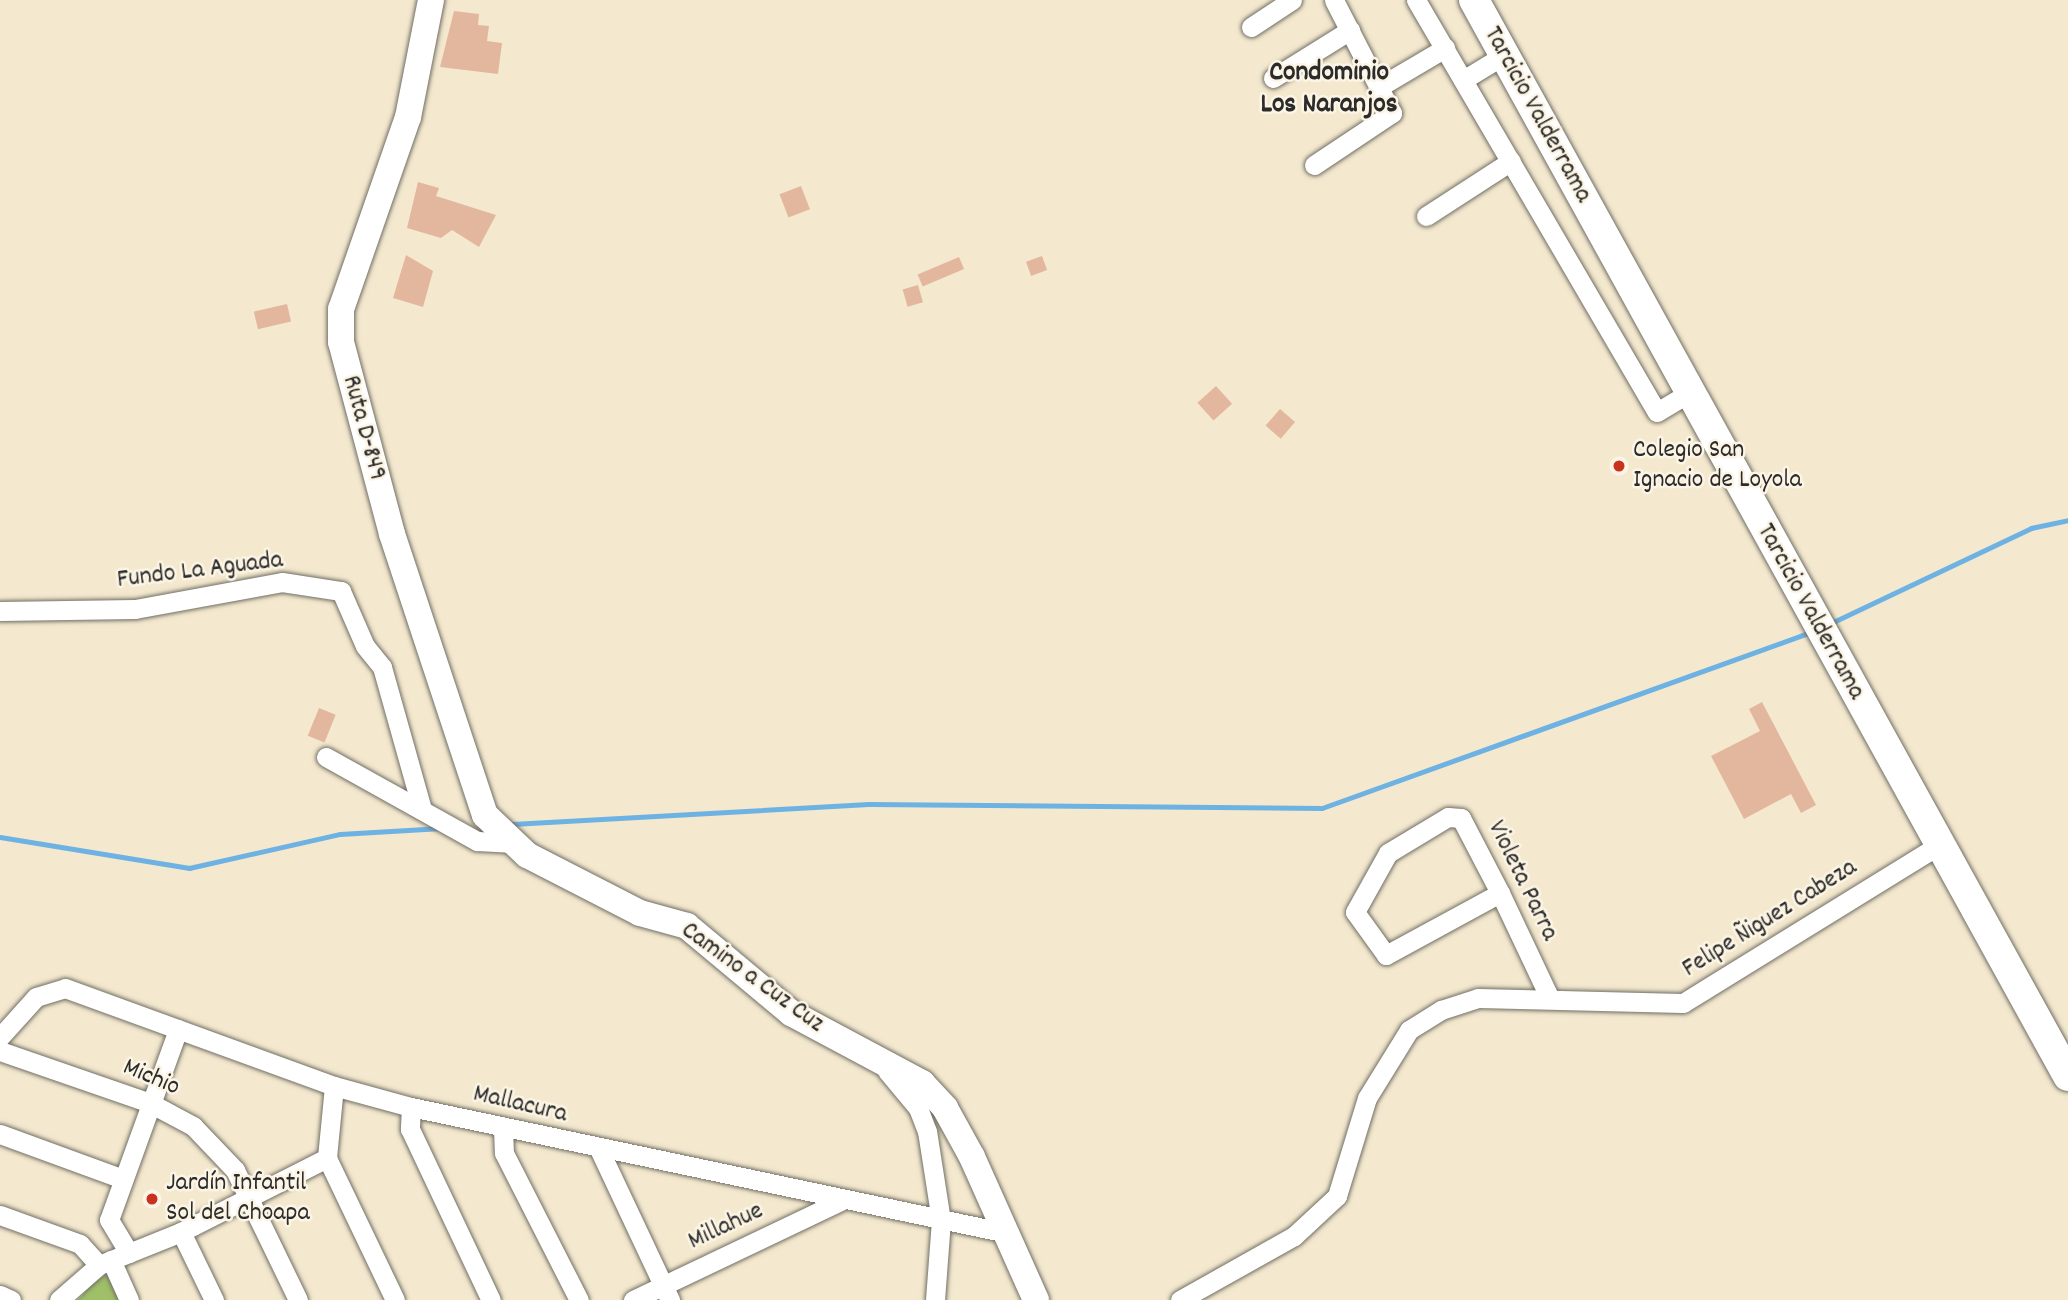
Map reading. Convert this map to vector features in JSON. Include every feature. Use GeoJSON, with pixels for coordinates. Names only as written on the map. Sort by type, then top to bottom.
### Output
{"type":"FeatureCollection","features":[{"type":"Feature","properties":{"kind":"main road","name":"Ruta D-849"},"geometry":{"type":"LineString","coordinates":[[431,0],[413,100],[347,289],[341,341],[468,778],[485,815],[510,843]]}},
{"type":"Feature","properties":{"kind":"main road","name":"Tarcicio Valderrama"},"geometry":{"type":"LineString","coordinates":[[1474,0],[1784,568],[2068,1076]]}},
{"type":"Feature","properties":{"kind":"main road","name":"Camino a Cuz Cuz"},"geometry":{"type":"LineString","coordinates":[[510,843],[640,914],[687,926],[792,1013],[922,1083],[945,1108],[1007,1233],[1036,1300]]}},
{"type":"Feature","properties":{"kind":"street"},"geometry":{"type":"LineString","coordinates":[[1251,27],[1292,0]]}},
{"type":"Feature","properties":{"kind":"street"},"geometry":{"type":"LineString","coordinates":[[1314,165],[1389,116],[1379,87],[1334,0]]}},
{"type":"Feature","properties":{"kind":"street"},"geometry":{"type":"LineString","coordinates":[[1416,0],[1657,412],[1689,393]]}},
{"type":"Feature","properties":{"kind":"street"},"geometry":{"type":"LineString","coordinates":[[1273,78],[1350,30]]}},
{"type":"Feature","properties":{"kind":"street"},"geometry":{"type":"LineString","coordinates":[[1379,87],[1445,48]]}},
{"type":"Feature","properties":{"kind":"street"},"geometry":{"type":"LineString","coordinates":[[1463,80],[1504,55]]}},
{"type":"Feature","properties":{"kind":"street"},"geometry":{"type":"LineString","coordinates":[[1426,216],[1511,160]]}},
{"type":"Feature","properties":{"kind":"street","name":"Fundo La Aguada"},"geometry":{"type":"LineString","coordinates":[[0,611],[135,609],[282,582],[341,591],[365,646],[382,667],[422,809]]}},
{"type":"Feature","properties":{"kind":"street"},"geometry":{"type":"LineString","coordinates":[[326,757],[477,841],[510,843]]}},
{"type":"Feature","properties":{"kind":"street","name":"Violeta Parra"},"geometry":{"type":"LineString","coordinates":[[1500,893],[1385,955],[1355,912],[1388,853],[1448,817],[1461,818],[1500,893],[1550,999]]}},
{"type":"Feature","properties":{"kind":"street","name":"Felipe Ñiguez Cabeza"},"geometry":{"type":"LineString","coordinates":[[1180,1300],[1294,1237],[1337,1196],[1367,1098],[1409,1030],[1478,998],[1683,1003],[1940,844]]}},
{"type":"Feature","properties":{"kind":"street","name":"Mallacura"},"geometry":{"type":"LineString","coordinates":[[0,1037],[36,997],[65,988],[334,1086],[411,1107],[841,1201],[1007,1233]]}},
{"type":"Feature","properties":{"kind":"street"},"geometry":{"type":"LineString","coordinates":[[129,1300],[113,1259],[109,1224],[178,1030]]}},
{"type":"Feature","properties":{"kind":"street"},"geometry":{"type":"LineString","coordinates":[[858,1050],[898,1079],[918,1108],[941,1220],[935,1300]]}},
{"type":"Feature","properties":{"kind":"street","name":"Michio"},"geometry":{"type":"LineString","coordinates":[[0,1051],[150,1103],[193,1126],[220,1151],[298,1300]]}},
{"type":"Feature","properties":{"kind":"street"},"geometry":{"type":"LineString","coordinates":[[334,1086],[327,1157],[395,1300]]}},
{"type":"Feature","properties":{"kind":"street"},"geometry":{"type":"LineString","coordinates":[[411,1107],[410,1129],[491,1300]]}},
{"type":"Feature","properties":{"kind":"street"},"geometry":{"type":"LineString","coordinates":[[503,1128],[504,1153],[579,1300]]}},
{"type":"Feature","properties":{"kind":"street"},"geometry":{"type":"LineString","coordinates":[[0,1134],[123,1179]]}},
{"type":"Feature","properties":{"kind":"street"},"geometry":{"type":"LineString","coordinates":[[599,1149],[666,1293]]}},
{"type":"Feature","properties":{"kind":"street"},"geometry":{"type":"LineString","coordinates":[[59,1300],[113,1259],[181,1232],[327,1157]]}},
{"type":"Feature","properties":{"kind":"street","name":"Millahue"},"geometry":{"type":"LineString","coordinates":[[634,1300],[666,1293],[841,1201]]}},
{"type":"Feature","properties":{"kind":"street"},"geometry":{"type":"LineString","coordinates":[[0,1215],[113,1259]]}},
{"type":"Feature","properties":{"kind":"street"},"geometry":{"type":"LineString","coordinates":[[181,1232],[214,1300]]}},
{"type":"Feature","properties":{"kind":"street"},"geometry":{"type":"LineString","coordinates":[[0,1295],[11,1300]]}},
{"type":"Feature","properties":{"kind":"green space"},"geometry":{"type":"Polygon","coordinates":[[[107,1274],[122,1300],[78,1300],[94,1282],[107,1274]]]}},
{"type":"Feature","properties":{"kind":"building"},"geometry":{"type":"Polygon","coordinates":[[[454,11],[479,14],[478,25],[489,26],[487,41],[502,43],[498,74],[440,67],[454,11]]]}},
{"type":"Feature","properties":{"kind":"building"},"geometry":{"type":"Polygon","coordinates":[[[418,182],[439,188],[436,196],[496,215],[479,247],[452,230],[441,238],[407,228],[418,182]]]}},
{"type":"Feature","properties":{"kind":"building"},"geometry":{"type":"Polygon","coordinates":[[[801,186],[810,209],[788,218],[780,194],[801,186]]]}},
{"type":"Feature","properties":{"kind":"building"},"geometry":{"type":"Polygon","coordinates":[[[406,255],[433,271],[423,307],[393,298],[406,255]]]}},
{"type":"Feature","properties":{"kind":"building"},"geometry":{"type":"Polygon","coordinates":[[[1042,256],[1047,270],[1031,276],[1026,262],[1042,256]]]}},
{"type":"Feature","properties":{"kind":"building"},"geometry":{"type":"Polygon","coordinates":[[[959,257],[964,269],[923,287],[918,275],[959,257]]]}},
{"type":"Feature","properties":{"kind":"building"},"geometry":{"type":"Polygon","coordinates":[[[918,285],[923,302],[908,307],[903,289],[918,285]]]}},
{"type":"Feature","properties":{"kind":"building"},"geometry":{"type":"Polygon","coordinates":[[[287,304],[291,322],[258,329],[254,312],[287,304]]]}},
{"type":"Feature","properties":{"kind":"building"},"geometry":{"type":"Polygon","coordinates":[[[1216,386],[1232,404],[1213,421],[1197,403],[1216,386]]]}},
{"type":"Feature","properties":{"kind":"building"},"geometry":{"type":"Polygon","coordinates":[[[1280,409],[1295,422],[1281,439],[1266,426],[1280,409]]]}},
{"type":"Feature","properties":{"kind":"building"},"geometry":{"type":"Polygon","coordinates":[[[1762,702],[1816,805],[1801,813],[1791,794],[1744,819],[1711,756],[1760,731],[1749,709],[1762,702]]]}},
{"type":"Feature","properties":{"kind":"building"},"geometry":{"type":"Polygon","coordinates":[[[319,708],[336,715],[324,743],[308,736],[319,708]]]}},
{"type":"Feature","properties":{"kind":"waterway"},"geometry":{"type":"LineString","coordinates":[[1829,624],[2031,528],[2068,520]]}},
{"type":"Feature","properties":{"kind":"waterway"},"geometry":{"type":"LineString","coordinates":[[512,824],[868,804],[1322,808],[1811,632]]}},
{"type":"Feature","properties":{"kind":"waterway"},"geometry":{"type":"LineString","coordinates":[[0,837],[189,868],[340,834],[442,828]]}},
{"type":"Feature","properties":{"kind":"place","name":"Colegio San Ignacio de Loyola"},"geometry":{"type":"Point","coordinates":[1619,466]}},
{"type":"Feature","properties":{"kind":"place","name":"Jardín Infantil Sol del Choapa"},"geometry":{"type":"Point","coordinates":[152,1199]}},
{"type":"Feature","properties":{"kind":"district","name":"Condominio Los Naranjos"},"geometry":{"type":"Point","coordinates":[1329,90]}}]}
